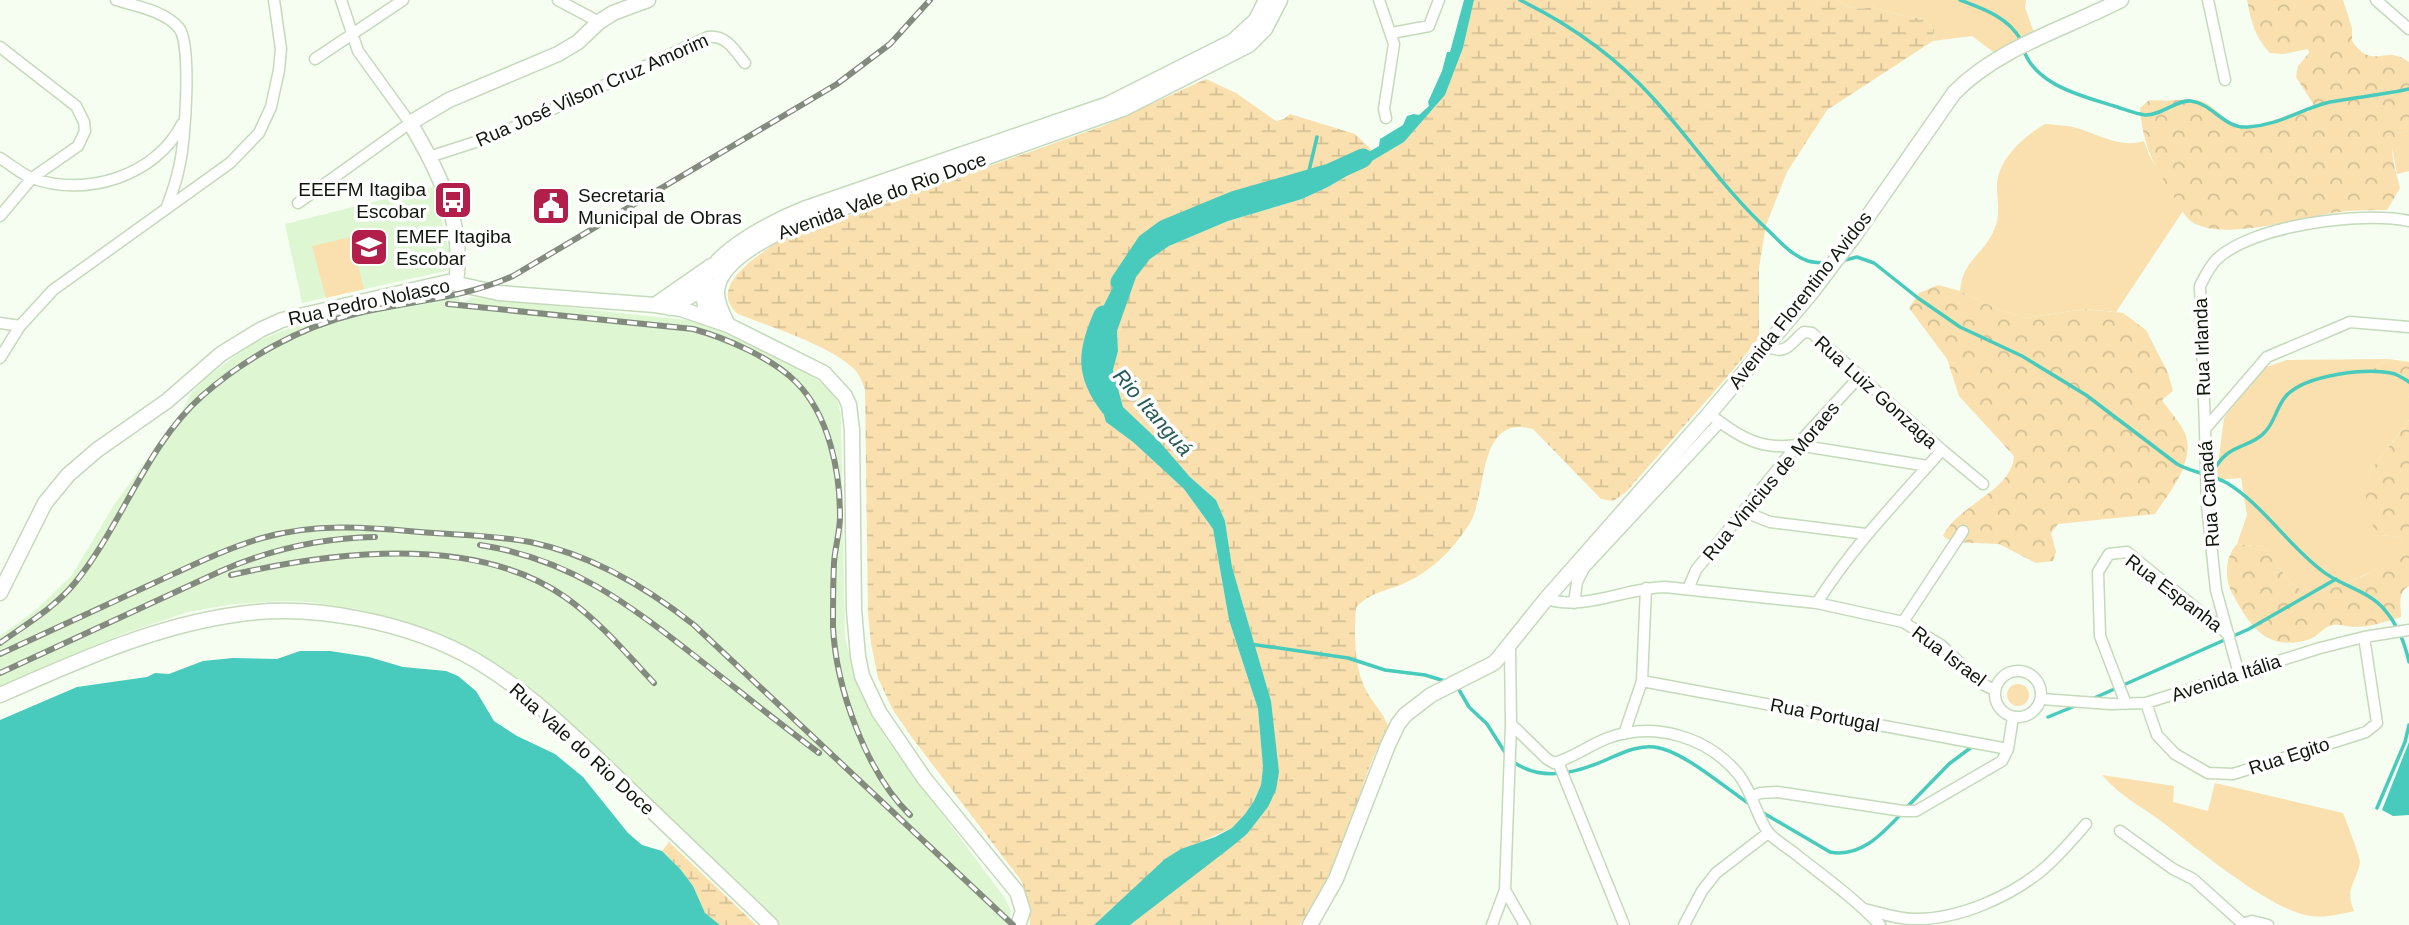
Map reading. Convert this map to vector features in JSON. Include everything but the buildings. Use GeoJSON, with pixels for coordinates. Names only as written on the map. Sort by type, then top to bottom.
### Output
{"type":"FeatureCollection","features":[{"type":"Feature","properties":{"kind":"street"},"geometry":{"type":"LineString","coordinates":[[116,0],[160,15],[170,20],[182,32],[186,51],[181,161],[166,209]]}},
{"type":"Feature","properties":{"kind":"street"},"geometry":{"type":"LineString","coordinates":[[0,358],[20,326],[53,290],[240,155],[254,139],[266,121],[276,88],[281,49],[274,0]]}},
{"type":"Feature","properties":{"kind":"street"},"geometry":{"type":"LineString","coordinates":[[341,0],[351,35],[365,61],[410,123],[446,196],[459,258],[456,282]]}},
{"type":"Feature","properties":{"kind":"street"},"geometry":{"type":"LineString","coordinates":[[315,59],[402,0]]}},
{"type":"Feature","properties":{"kind":"street"},"geometry":{"type":"LineString","coordinates":[[558,0],[599,22]]}},
{"type":"Feature","properties":{"kind":"street"},"geometry":{"type":"LineString","coordinates":[[298,203],[410,123],[449,100],[569,48],[612,13],[648,0]]}},
{"type":"Feature","properties":{"kind":"street","name":"Avenida Vale do Rio Doce"},"geometry":{"type":"LineString","coordinates":[[702,289],[706,277],[720,258],[761,229],[790,214],[1120,99],[1233,41],[1256,20],[1266,0]]}},
{"type":"Feature","properties":{"kind":"street","name":"Avenida Vale do Rio Doce"},"geometry":{"type":"LineString","coordinates":[[670,308],[721,278],[738,259],[782,230],[1123,109],[1249,45],[1265,29],[1280,0]]}},
{"type":"Feature","properties":{"kind":"street"},"geometry":{"type":"LineString","coordinates":[[1380,0],[1392,33],[1394,49],[1384,109],[1386,118]]}},
{"type":"Feature","properties":{"kind":"street"},"geometry":{"type":"LineString","coordinates":[[1392,33],[1429,26],[1439,0]]}},
{"type":"Feature","properties":{"kind":"street","name":"Avenida Florentino Avidos"},"geometry":{"type":"LineString","coordinates":[[1310,925],[1336,879],[1388,745],[1405,715],[1443,687],[1494,663],[1546,599],[1715,418],[1766,346],[1855,235],[1954,93],[1982,68],[2121,0]]}},
{"type":"Feature","properties":{"kind":"street"},"geometry":{"type":"LineString","coordinates":[[2208,0],[2225,80]]}},
{"type":"Feature","properties":{"kind":"street"},"geometry":{"type":"LineString","coordinates":[[2376,0],[2409,29]]}},
{"type":"Feature","properties":{"kind":"street","name":"Rua José Vilson Cruz Amorim"},"geometry":{"type":"LineString","coordinates":[[429,157],[497,135],[708,37],[723,38],[745,63]]}},
{"type":"Feature","properties":{"kind":"street"},"geometry":{"type":"LineString","coordinates":[[0,47],[76,106],[84,122],[85,131],[78,146],[32,178],[0,216]]}},
{"type":"Feature","properties":{"kind":"street"},"geometry":{"type":"LineString","coordinates":[[0,158],[32,178],[69,186],[83,185],[130,173],[143,166],[167,147],[184,120]]}},
{"type":"Feature","properties":{"kind":"street","name":"Rua Irlanda"},"geometry":{"type":"LineString","coordinates":[[2205,429],[2200,286],[2217,259],[2230,250],[2286,228],[2376,217],[2409,221]]}},
{"type":"Feature","properties":{"kind":"street"},"geometry":{"type":"LineString","coordinates":[[655,305],[720,258]]}},
{"type":"Feature","properties":{"kind":"street"},"geometry":{"type":"LineString","coordinates":[[721,278],[718,299],[728,325],[824,373],[845,396],[852,430],[854,610],[862,676],[879,712],[924,778],[1017,892],[1023,911],[1018,925]]}},
{"type":"Feature","properties":{"kind":"street","name":"Rua Pedro Nolasco"},"geometry":{"type":"LineString","coordinates":[[0,593],[46,503],[68,475],[97,450],[167,401],[221,354],[269,325],[291,316],[443,282],[456,282],[499,293],[655,305],[709,317],[728,325]]}},
{"type":"Feature","properties":{"kind":"street"},"geometry":{"type":"LineString","coordinates":[[702,289],[709,317]]}},
{"type":"Feature","properties":{"kind":"street","name":"Rua Canadá"},"geometry":{"type":"LineString","coordinates":[[2239,674],[2216,590],[2207,505],[2205,429],[2267,357],[2350,322],[2409,327]]}},
{"type":"Feature","properties":{"kind":"street"},"geometry":{"type":"LineString","coordinates":[[0,323],[20,326]]}},
{"type":"Feature","properties":{"kind":"street","name":"Rua Luiz Gonzaga"},"geometry":{"type":"LineString","coordinates":[[1766,346],[1784,350],[1801,334],[1808,332],[1983,484]]}},
{"type":"Feature","properties":{"kind":"street","name":"Rua Vinicius de Moraes"},"geometry":{"type":"LineString","coordinates":[[1688,589],[1696,570],[1797,445],[1860,377]]}},
{"type":"Feature","properties":{"kind":"street"},"geometry":{"type":"LineString","coordinates":[[1574,603],[1577,582],[1584,568],[1715,418],[1751,441],[1766,446],[1797,445],[1928,466]]}},
{"type":"Feature","properties":{"kind":"street"},"geometry":{"type":"LineString","coordinates":[[1817,603],[1866,534],[1942,450]]}},
{"type":"Feature","properties":{"kind":"street"},"geometry":{"type":"LineString","coordinates":[[1745,512],[1770,522],[1866,534]]}},
{"type":"Feature","properties":{"kind":"street"},"geometry":{"type":"LineString","coordinates":[[1903,622],[1962,531]]}},
{"type":"Feature","properties":{"kind":"street","name":"Rua Espanha"},"geometry":{"type":"LineString","coordinates":[[2126,704],[2100,636],[2098,572],[2109,554],[2127,552],[2229,635]]}},
{"type":"Feature","properties":{"kind":"street","name":"Rua Israel"},"geometry":{"type":"LineString","coordinates":[[1546,599],[1574,603],[1646,588],[1665,587],[1817,603],[1903,622],[1941,645],[1982,684],[1995,690]]}},
{"type":"Feature","properties":{"kind":"street"},"geometry":{"type":"LineString","coordinates":[[1624,734],[1642,681],[1646,588]]}},
{"type":"Feature","properties":{"kind":"street","name":"Rua Vale do Rio Doce"},"geometry":{"type":"LineString","coordinates":[[0,695],[139,638],[189,623],[241,613],[308,611],[402,630],[433,640],[473,659],[530,699],[594,755],[771,925]]}},
{"type":"Feature","properties":{"kind":"street","name":"Avenida Itália"},"geometry":{"type":"LineString","coordinates":[[2041,699],[2146,703],[2320,648],[2364,636],[2409,630]]}},
{"type":"Feature","properties":{"kind":"street","name":"Rua Egito"},"geometry":{"type":"LineString","coordinates":[[2146,703],[2157,735],[2175,754],[2208,773],[2233,774],[2366,732],[2377,723],[2364,636]]}},
{"type":"Feature","properties":{"kind":"street"},"geometry":{"type":"LineString","coordinates":[[1492,925],[1505,890],[1511,724],[1510,645]]}},
{"type":"Feature","properties":{"kind":"street"},"geometry":{"type":"LineString","coordinates":[[2023,671],[2037,682],[2041,699],[2030,714],[2013,717],[1998,707],[1995,690],[2005,675],[2023,671]]}},
{"type":"Feature","properties":{"kind":"street","name":"Rua Portugal"},"geometry":{"type":"LineString","coordinates":[[1642,681],[2008,749]]}},
{"type":"Feature","properties":{"kind":"street"},"geometry":{"type":"LineString","coordinates":[[1752,797],[1760,793],[1777,792],[1916,811],[1997,766],[2006,756],[2013,717]]}},
{"type":"Feature","properties":{"kind":"street"},"geometry":{"type":"LineString","coordinates":[[1511,724],[1547,759],[1558,762],[1600,741],[1624,734],[1665,732],[1696,742],[1727,763],[1739,776],[1769,833],[1864,909],[1880,925]]}},
{"type":"Feature","properties":{"kind":"street"},"geometry":{"type":"LineString","coordinates":[[1558,762],[1625,925]]}},
{"type":"Feature","properties":{"kind":"street"},"geometry":{"type":"LineString","coordinates":[[1864,909],[1914,920],[1969,909],[2025,883],[2057,856],[2086,824]]}},
{"type":"Feature","properties":{"kind":"street"},"geometry":{"type":"LineString","coordinates":[[2120,831],[2173,869],[2193,879],[2243,925],[2252,921],[2268,925]]}},
{"type":"Feature","properties":{"kind":"street"},"geometry":{"type":"LineString","coordinates":[[1684,925],[1702,891],[1716,873],[1769,833]]}},
{"type":"Feature","properties":{"kind":"street"},"geometry":{"type":"LineString","coordinates":[[1505,890],[1525,925]]}},
{"type":"Feature","properties":{"kind":"shaded area","name":"EMEF Itagiba Escobar"},"geometry":{"type":"Polygon","coordinates":[[[433,187],[454,269],[302,303],[285,224],[433,187]]]}},
{"type":"Feature","properties":{"kind":"shaded area"},"geometry":{"type":"Polygon","coordinates":[[[457,292],[460,301],[465,302],[471,297],[696,321],[803,369],[827,387],[837,400],[841,415],[845,637],[855,679],[872,716],[887,740],[1005,898],[1011,912],[1007,925],[779,925],[533,690],[504,669],[468,649],[426,630],[358,609],[284,601],[235,604],[188,612],[120,635],[0,686],[0,636],[36,610],[72,575],[114,505],[182,411],[192,392],[210,375],[253,343],[290,328],[324,317],[457,292]]]}},
{"type":"Feature","properties":{"kind":"green space"},"geometry":{"type":"Polygon","coordinates":[[[1474,0],[1838,0],[1853,8],[1870,7],[1925,19],[1934,30],[1933,41],[1827,110],[1787,172],[1766,225],[1759,268],[1759,338],[1626,492],[1613,501],[1601,499],[1533,429],[1515,427],[1502,433],[1493,444],[1487,458],[1476,509],[1470,523],[1456,542],[1441,559],[1423,573],[1372,596],[1356,608],[1355,640],[1359,672],[1366,690],[1389,728],[1372,762],[1336,860],[1300,925],[1130,925],[1247,834],[1268,807],[1271,701],[1232,567],[1225,521],[1216,500],[1190,477],[1159,441],[1123,407],[1113,370],[1118,351],[1117,331],[1128,295],[1136,276],[1150,259],[1169,246],[1228,221],[1302,199],[1328,187],[1404,142],[1445,95],[1463,48],[1474,0]]]}},
{"type":"Feature","properties":{"kind":"green space"},"geometry":{"type":"Polygon","coordinates":[[[1838,0],[2026,0],[2025,7],[2035,36],[1996,54],[1972,36],[1933,41],[1934,30],[1925,19],[1870,7],[1853,8],[1838,0]]]}},
{"type":"Feature","properties":{"kind":"green space"},"geometry":{"type":"Polygon","coordinates":[[[2247,0],[2343,0],[2352,28],[2352,41],[2360,50],[2367,55],[2392,55],[2409,62],[2409,131],[2398,133],[2394,139],[2392,153],[2400,188],[2387,210],[2339,212],[2264,226],[2223,230],[2206,228],[2192,222],[2182,210],[2157,168],[2145,140],[2140,108],[2149,100],[2204,102],[2243,128],[2265,124],[2293,113],[2308,112],[2314,105],[2296,77],[2298,66],[2309,53],[2308,49],[2283,54],[2270,53],[2254,29],[2247,0]]]}},
{"type":"Feature","properties":{"kind":"green space"},"geometry":{"type":"Polygon","coordinates":[[[1206,79],[1236,93],[1276,121],[1290,114],[1355,134],[1372,150],[1327,176],[1285,185],[1122,269],[1106,422],[1133,442],[1184,489],[1213,529],[1229,620],[1258,709],[1263,767],[1261,785],[1254,801],[1232,828],[1198,843],[1112,908],[1094,925],[1030,925],[1027,896],[1020,879],[913,739],[893,710],[878,678],[868,614],[865,389],[861,379],[854,369],[830,352],[738,314],[729,303],[728,292],[732,281],[741,270],[785,238],[1103,126],[1206,79]]]}},
{"type":"Feature","properties":{"kind":"green space"},"geometry":{"type":"Polygon","coordinates":[[[2045,124],[2073,127],[2117,142],[2144,141],[2149,155],[2183,211],[2116,312],[2085,309],[2026,318],[1997,309],[1960,291],[1969,264],[1990,239],[1996,224],[1997,187],[2001,168],[2020,143],[2045,124]]]}},
{"type":"Feature","properties":{"kind":"green space"},"geometry":{"type":"Polygon","coordinates":[[[2409,131],[2409,171],[2397,174],[2391,142],[2398,133],[2409,131]]]}},
{"type":"Feature","properties":{"kind":"green space"},"geometry":{"type":"Polygon","coordinates":[[[351,237],[364,289],[326,298],[312,246],[351,237]]]}},
{"type":"Feature","properties":{"kind":"green space"},"geometry":{"type":"Polygon","coordinates":[[[1938,285],[1960,291],[1997,309],[2026,318],[2085,309],[2123,313],[2146,330],[2168,373],[2173,391],[2162,400],[2184,431],[2188,447],[2179,478],[2155,514],[2058,524],[2051,533],[2056,552],[2053,561],[2036,563],[1999,544],[1952,542],[1943,536],[1959,516],[2004,479],[2014,456],[1959,396],[1947,359],[1909,308],[1919,293],[1938,285]]]}},
{"type":"Feature","properties":{"kind":"green space"},"geometry":{"type":"Polygon","coordinates":[[[2389,359],[2374,368],[2409,397],[2409,420],[2368,474],[2381,535],[2400,537],[2400,549],[2391,560],[2370,573],[2309,595],[2291,583],[2263,547],[2237,544],[2247,515],[2241,478],[2216,480],[2224,418],[2260,369],[2287,360],[2389,359]]]}},
{"type":"Feature","properties":{"kind":"green space"},"geometry":{"type":"Polygon","coordinates":[[[2389,359],[2409,362],[2409,397],[2393,384],[2374,376],[2374,368],[2389,359]]]}},
{"type":"Feature","properties":{"kind":"green space"},"geometry":{"type":"Polygon","coordinates":[[[2409,420],[2409,586],[2401,595],[2401,617],[2366,626],[2333,625],[2310,639],[2295,642],[2272,640],[2262,634],[2246,617],[2229,587],[2227,568],[2233,549],[2237,544],[2263,547],[2291,583],[2309,595],[2349,582],[2379,567],[2391,558],[2398,548],[2400,537],[2381,535],[2373,527],[2365,492],[2368,474],[2409,420]]]}},
{"type":"Feature","properties":{"kind":"green space"},"geometry":{"type":"Polygon","coordinates":[[[2018,684],[2026,687],[2029,695],[2026,703],[2018,706],[2010,703],[2007,695],[2010,687],[2018,684]]]}},
{"type":"Feature","properties":{"kind":"green space"},"geometry":{"type":"Polygon","coordinates":[[[2102,775],[2174,786],[2173,802],[2208,811],[2215,783],[2343,813],[2360,862],[2350,896],[2354,911],[2311,916],[2276,903],[2255,891],[2123,795],[2102,775]]]}},
{"type":"Feature","properties":{"kind":"green space"},"geometry":{"type":"Polygon","coordinates":[[[669,842],[756,925],[720,925],[705,913],[693,886],[662,851],[669,842]]]}},
{"type":"Feature","properties":{"kind":"water","name":"Rio Itanguá"},"geometry":{"type":"Polygon","coordinates":[[[1464,0],[1474,0],[1463,48],[1445,95],[1404,142],[1328,187],[1302,199],[1228,221],[1169,246],[1150,259],[1136,277],[1117,331],[1118,351],[1113,370],[1123,407],[1159,441],[1190,477],[1216,500],[1225,521],[1232,567],[1271,701],[1279,772],[1276,790],[1268,807],[1247,834],[1130,925],[1094,925],[1165,859],[1181,849],[1232,828],[1254,801],[1261,785],[1263,767],[1258,709],[1229,620],[1213,529],[1184,489],[1133,442],[1106,422],[1094,379],[1095,323],[1122,269],[1168,234],[1203,217],[1285,185],[1327,176],[1379,146],[1380,139],[1403,125],[1407,116],[1419,115],[1429,106],[1428,102],[1447,52],[1450,52],[1464,0]]]}},
{"type":"Feature","properties":{"kind":"water"},"geometry":{"type":"Polygon","coordinates":[[[300,651],[330,651],[369,657],[403,667],[446,671],[458,676],[476,691],[494,721],[517,736],[555,754],[583,777],[628,833],[642,845],[662,851],[693,886],[705,913],[720,925],[0,925],[0,720],[77,687],[147,677],[155,673],[169,674],[203,661],[233,658],[277,659],[300,651]]]}},
{"type":"Feature","properties":{"kind":"water"},"geometry":{"type":"Polygon","coordinates":[[[2409,742],[2409,815],[2393,816],[2382,810],[2409,742]]]}},
{"type":"Feature","properties":{"kind":"waterway"},"geometry":{"type":"LineString","coordinates":[[1520,0],[1574,31],[1623,68],[1668,115],[1754,217],[1788,249],[1808,261],[1830,263]]}},
{"type":"Feature","properties":{"kind":"waterway"},"geometry":{"type":"LineString","coordinates":[[1960,0],[2002,20],[2021,40]]}},
{"type":"Feature","properties":{"kind":"waterway"},"geometry":{"type":"LineString","coordinates":[[2023,48],[2037,71],[2048,80],[2074,93],[2145,115],[2157,113],[2180,102],[2191,101],[2240,127],[2270,123],[2330,102],[2409,89]]}},
{"type":"Feature","properties":{"kind":"waterway"},"geometry":{"type":"LineString","coordinates":[[1307,179],[1317,137]]}},
{"type":"Feature","properties":{"kind":"waterway","name":"Rio Itanguá"},"geometry":{"type":"LineString","coordinates":[[1120,282],[1146,243],[1165,229],[1233,201],[1330,173],[1363,158]]}},
{"type":"Feature","properties":{"kind":"waterway"},"geometry":{"type":"LineString","coordinates":[[1841,261],[1857,257],[1874,263],[1960,327],[2022,356],[2086,395],[2177,464],[2221,480],[2240,492],[2321,570],[2369,597],[2384,609],[2400,634],[2409,662]]}},
{"type":"Feature","properties":{"kind":"waterway","name":"Rio Itanguá"},"geometry":{"type":"LineString","coordinates":[[1103,315],[1091,351],[1091,362],[1096,384],[1110,407]]}},
{"type":"Feature","properties":{"kind":"waterway"},"geometry":{"type":"LineString","coordinates":[[2211,476],[2219,461],[2227,454],[2256,440],[2264,433],[2286,396],[2307,383],[2353,372],[2395,374],[2409,382]]}},
{"type":"Feature","properties":{"kind":"waterway"},"geometry":{"type":"LineString","coordinates":[[2092,699],[2249,629],[2336,579]]}},
{"type":"Feature","properties":{"kind":"waterway"},"geometry":{"type":"LineString","coordinates":[[1250,644],[1348,658],[1385,670],[1425,675],[1448,682]]}},
{"type":"Feature","properties":{"kind":"waterway"},"geometry":{"type":"LineString","coordinates":[[1458,688],[1469,707],[1487,724],[1506,754]]}},
{"type":"Feature","properties":{"kind":"waterway"},"geometry":{"type":"LineString","coordinates":[[2048,717],[2075,706]]}},
{"type":"Feature","properties":{"kind":"waterway"},"geometry":{"type":"LineString","coordinates":[[2377,808],[2405,742],[2409,725]]}},
{"type":"Feature","properties":{"kind":"waterway"},"geometry":{"type":"LineString","coordinates":[[1907,807],[1949,764],[1973,746]]}},
{"type":"Feature","properties":{"kind":"waterway"},"geometry":{"type":"LineString","coordinates":[[1511,760],[1534,772],[1571,772],[1636,748],[1654,747],[1691,762],[1751,805]]}},
{"type":"Feature","properties":{"kind":"waterway"},"geometry":{"type":"LineString","coordinates":[[1760,811],[1830,852],[1841,853],[1861,848],[1902,813]]}},
{"type":"Feature","properties":{"kind":"railway"},"geometry":{"type":"LineString","coordinates":[[0,643],[48,608],[74,584],[106,537],[149,463],[182,416],[236,369],[293,336],[334,320],[455,295],[513,276],[837,84],[890,44],[930,0]]}},
{"type":"Feature","properties":{"kind":"railway"},"geometry":{"type":"LineString","coordinates":[[448,304],[693,329],[748,350],[796,382],[817,411],[824,427],[838,481],[840,516],[834,563],[833,627],[840,676],[856,728],[867,753],[894,797],[910,815]]}},
{"type":"Feature","properties":{"kind":"railway"},"geometry":{"type":"LineString","coordinates":[[0,654],[207,559],[248,542],[282,533],[321,528],[380,529],[503,538],[553,548],[617,574],[656,597],[694,625],[1013,925]]}},
{"type":"Feature","properties":{"kind":"railway"},"geometry":{"type":"LineString","coordinates":[[0,673],[240,563],[296,546],[375,537]]}},
{"type":"Feature","properties":{"kind":"railway"},"geometry":{"type":"LineString","coordinates":[[480,545],[542,561],[596,586],[646,619],[819,753]]}},
{"type":"Feature","properties":{"kind":"railway"},"geometry":{"type":"LineString","coordinates":[[231,575],[357,555],[446,556],[489,564],[529,577],[565,597],[600,626],[654,683]]}},
{"type":"Feature","properties":{"kind":"place","name":"EEEFM Itagiba Escobar"},"geometry":{"type":"Point","coordinates":[453,200]}},
{"type":"Feature","properties":{"kind":"place","name":"Secretaria Municipal de Obras"},"geometry":{"type":"Point","coordinates":[551,206]}},
{"type":"Feature","properties":{"kind":"place","name":"EMEF Itagiba Escobar"},"geometry":{"type":"Point","coordinates":[369,247]}}]}
